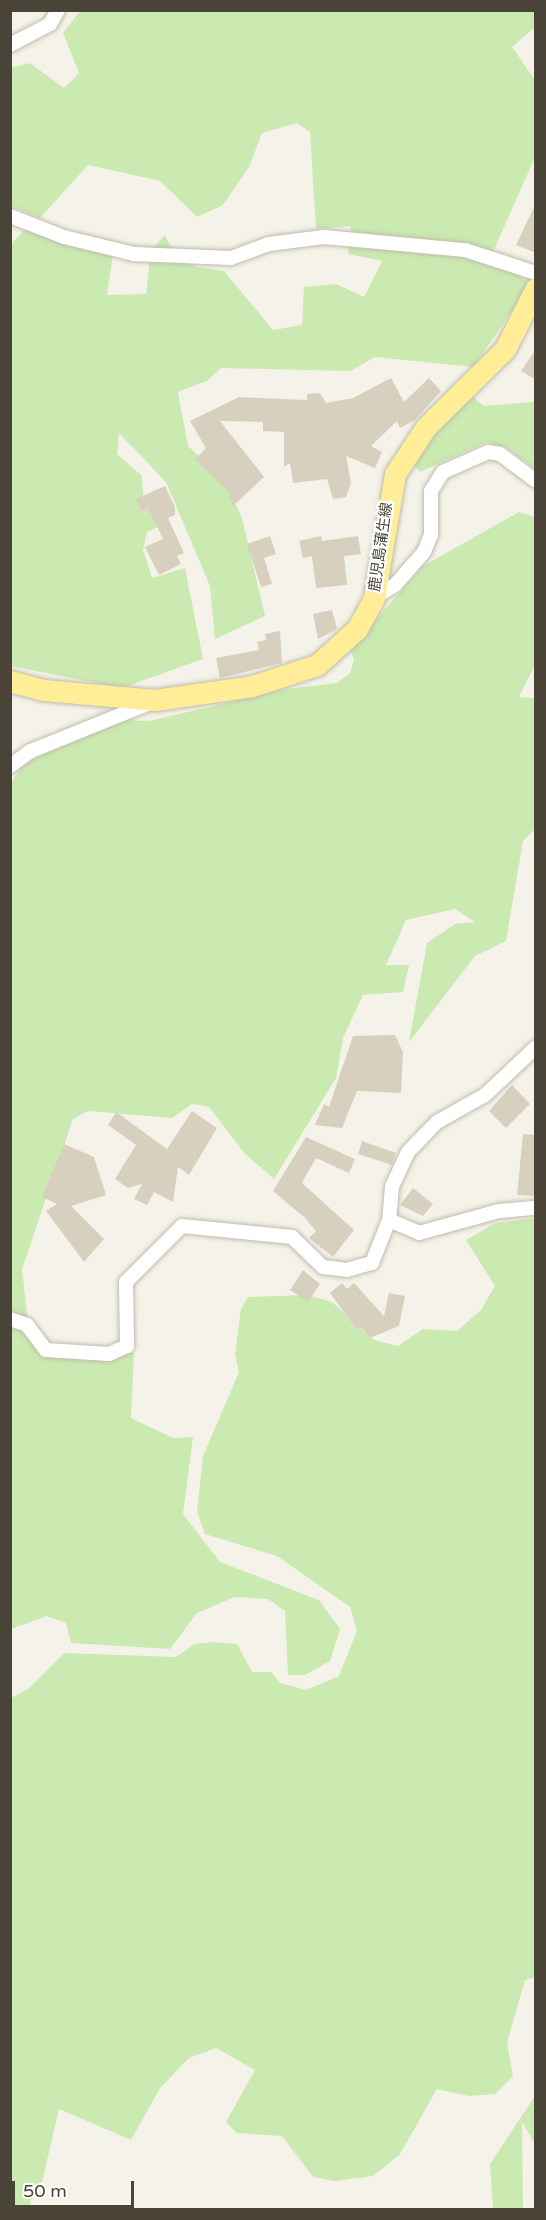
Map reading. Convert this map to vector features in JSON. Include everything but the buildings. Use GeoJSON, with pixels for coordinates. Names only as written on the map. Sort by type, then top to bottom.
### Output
{"type":"FeatureCollection","features":[{"type":"Feature","properties":{"kind":"main road","name":"鹿児島蒲生線"},"geometry":{"type":"LineString","coordinates":[[10,681],[44,690],[155,700],[252,686],[317,665],[357,629],[374,598],[395,474],[426,427],[506,349],[536,288]]}},
{"type":"Feature","properties":{"kind":"street"},"geometry":{"type":"LineString","coordinates":[[10,45],[50,24],[58,10]]}},
{"type":"Feature","properties":{"kind":"street"},"geometry":{"type":"LineString","coordinates":[[10,216],[64,237],[134,254],[231,258],[269,244],[324,237],[465,250],[536,273]]}},
{"type":"Feature","properties":{"kind":"street"},"geometry":{"type":"LineString","coordinates":[[374,598],[395,585],[424,552],[431,535],[431,491],[443,472],[488,452],[500,454],[536,481]]}},
{"type":"Feature","properties":{"kind":"street"},"geometry":{"type":"LineString","coordinates":[[10,766],[31,751],[155,700]]}},
{"type":"Feature","properties":{"kind":"street"},"geometry":{"type":"LineString","coordinates":[[10,1319],[27,1325],[46,1350],[109,1354],[127,1346],[126,1282],[182,1226],[292,1237],[323,1267],[347,1270],[372,1263],[389,1220],[392,1188],[408,1152],[437,1122],[486,1095],[536,1047]]}},
{"type":"Feature","properties":{"kind":"street"},"geometry":{"type":"LineString","coordinates":[[389,1220],[419,1233],[499,1211],[536,1208]]}},
{"type":"Feature","properties":{"kind":"green space"},"geometry":{"type":"Polygon","coordinates":[[[80,11],[535,11],[535,27],[512,47],[535,80],[535,157],[493,252],[530,285],[473,367],[375,357],[351,371],[221,368],[207,381],[178,392],[188,446],[224,479],[242,518],[265,616],[215,639],[210,586],[166,482],[119,433],[117,454],[142,476],[143,495],[160,526],[147,532],[143,550],[152,578],[185,568],[203,659],[122,688],[11,666],[11,244],[23,231],[57,226],[114,247],[107,295],[146,294],[151,250],[165,235],[175,256],[197,267],[224,271],[273,330],[302,325],[304,287],[336,284],[364,297],[382,261],[348,254],[351,226],[316,229],[310,132],[297,123],[262,133],[249,167],[223,205],[197,217],[160,181],[88,165],[40,218],[11,206],[10,68],[30,63],[64,88],[79,73],[63,33],[80,11]]]}},
{"type":"Feature","properties":{"kind":"green space"},"geometry":{"type":"Polygon","coordinates":[[[472,396],[484,406],[535,402],[535,469],[507,448],[486,442],[420,472],[411,462],[423,443],[472,396]]]}},
{"type":"Feature","properties":{"kind":"green space"},"geometry":{"type":"Polygon","coordinates":[[[519,512],[535,517],[535,665],[519,697],[535,698],[535,829],[523,841],[506,941],[475,956],[409,1042],[427,943],[455,924],[475,922],[455,909],[406,920],[386,965],[409,965],[403,992],[363,995],[343,1038],[336,1078],[274,1179],[245,1154],[209,1107],[192,1104],[172,1118],[88,1111],[73,1119],[22,1269],[30,1340],[70,1350],[134,1353],[131,1418],[173,1438],[193,1437],[183,1514],[220,1562],[319,1600],[340,1629],[330,1661],[305,1675],[288,1675],[285,1611],[268,1599],[235,1597],[197,1613],[170,1649],[71,1643],[66,1623],[47,1616],[11,1629],[10,785],[23,764],[117,720],[149,721],[287,689],[337,683],[350,673],[354,659],[350,649],[423,566],[519,512]]]}},
{"type":"Feature","properties":{"kind":"green space"},"geometry":{"type":"Polygon","coordinates":[[[535,1218],[536,1977],[525,1980],[507,2043],[513,2076],[495,2094],[469,2096],[437,2089],[400,2154],[373,2176],[335,2181],[313,2177],[282,2136],[237,2133],[226,2122],[255,2070],[216,2048],[189,2058],[160,2088],[131,2140],[59,2109],[42,2182],[30,2202],[32,2209],[11,2210],[11,1698],[28,1689],[64,1653],[176,1657],[195,1644],[215,1642],[237,1644],[252,1672],[271,1672],[280,1683],[306,1690],[339,1676],[357,1631],[350,1607],[277,1556],[205,1534],[197,1512],[203,1456],[239,1372],[235,1354],[241,1309],[248,1297],[308,1295],[332,1302],[374,1340],[398,1346],[423,1329],[457,1331],[481,1310],[495,1286],[466,1240],[495,1223],[535,1218]]]}},
{"type":"Feature","properties":{"kind":"green space"},"geometry":{"type":"Polygon","coordinates":[[[535,2096],[535,2144],[522,2122],[523,2209],[493,2209],[490,2164],[535,2096]]]}}]}
